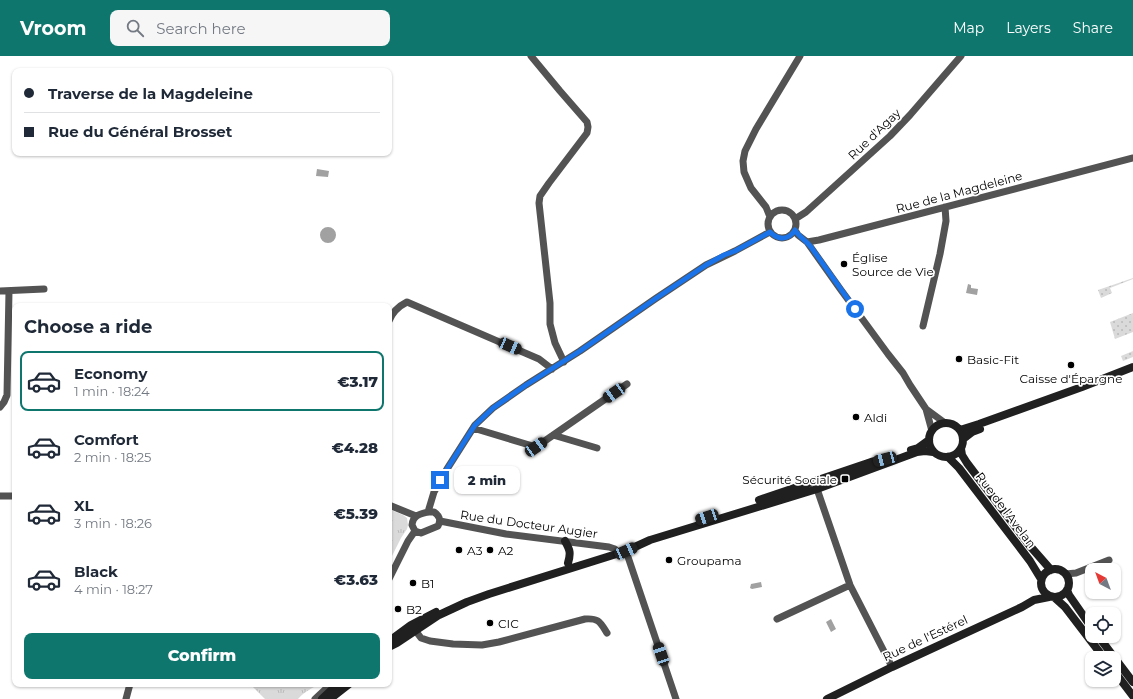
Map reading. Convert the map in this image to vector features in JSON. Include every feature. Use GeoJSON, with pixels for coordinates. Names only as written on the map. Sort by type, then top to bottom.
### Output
{"type":"FeatureCollection","features":[{"type":"Feature","properties":{"kind":"main road"},"geometry":{"type":"LineString","coordinates":[[960,430],[1082,387],[1133,367]]}},
{"type":"Feature","properties":{"kind":"main road"},"geometry":{"type":"LineString","coordinates":[[963,439],[972,432],[1133,371]]}},
{"type":"Feature","properties":{"kind":"main road"},"geometry":{"type":"LineString","coordinates":[[392,639],[426,616],[478,593],[568,563],[615,550],[649,536],[871,462],[896,456],[918,448],[938,426],[945,423],[955,426],[960,430],[963,439],[961,449],[956,455],[948,457],[940,456],[931,448],[930,436]]}},
{"type":"Feature","properties":{"kind":"main road","name":"Rue de l'Avelan"},"geometry":{"type":"LineString","coordinates":[[961,449],[962,455],[967,463],[1030,546],[1051,570]]}},
{"type":"Feature","properties":{"kind":"main road"},"geometry":{"type":"LineString","coordinates":[[392,646],[439,615],[489,594],[626,551],[650,540],[817,489],[920,452],[934,452]]}},
{"type":"Feature","properties":{"kind":"main road","name":"Rue de l'Avelan"},"geometry":{"type":"LineString","coordinates":[[948,457],[959,468],[1039,573],[1041,583]]}},
{"type":"Feature","properties":{"kind":"main road"},"geometry":{"type":"LineString","coordinates":[[565,541],[569,547],[570,554],[568,563]]}},
{"type":"Feature","properties":{"kind":"main road"},"geometry":{"type":"LineString","coordinates":[[1034,600],[1047,572],[1051,570],[1059,570],[1066,574],[1069,582],[1068,590],[1072,600],[1085,618]]}},
{"type":"Feature","properties":{"kind":"main road"},"geometry":{"type":"LineString","coordinates":[[1041,583],[1042,591],[1066,607],[1099,651]]}},
{"type":"Feature","properties":{"kind":"main road"},"geometry":{"type":"LineString","coordinates":[[1052,597],[1062,596],[1068,590]]}},
{"type":"Feature","properties":{"kind":"main road","name":"Rue de l'Estérel"},"geometry":{"type":"LineString","coordinates":[[827,699],[1022,608],[1034,600],[1052,597]]}},
{"type":"Feature","properties":{"kind":"main road"},"geometry":{"type":"LineString","coordinates":[[1103,643],[1133,682]]}},
{"type":"Feature","properties":{"kind":"main road"},"geometry":{"type":"LineString","coordinates":[[1121,680],[1133,696]]}},
{"type":"Feature","properties":{"kind":"main road"},"geometry":{"type":"LineString","coordinates":[[322,699],[335,687]]}},
{"type":"Feature","properties":{"kind":"main road"},"geometry":{"type":"LineString","coordinates":[[330,699],[344,687]]}},
{"type":"Feature","properties":{"kind":"street"},"geometry":{"type":"LineString","coordinates":[[531,56],[587,122],[588,127],[586,133],[540,196],[539,203],[550,303],[550,324],[555,343],[564,362]]}},
{"type":"Feature","properties":{"kind":"street"},"geometry":{"type":"LineString","coordinates":[[770,217],[766,207],[752,188],[744,172],[743,161],[745,151],[763,117],[800,56]]}},
{"type":"Feature","properties":{"kind":"street","name":"Rue d'Agay"},"geometry":{"type":"LineString","coordinates":[[795,219],[806,212],[890,136],[914,111],[960,56]]}},
{"type":"Feature","properties":{"kind":"street","name":"Rue de la Magdeleine"},"geometry":{"type":"LineString","coordinates":[[807,242],[820,240],[1133,158]]}},
{"type":"Feature","properties":{"kind":"street"},"geometry":{"type":"LineString","coordinates":[[923,326],[940,254],[946,221],[945,207]]}},
{"type":"Feature","properties":{"kind":"street"},"geometry":{"type":"LineString","coordinates":[[783,210],[792,215],[795,219],[795,230],[787,237],[780,238],[774,236],[770,232],[768,222],[773,213],[783,210]]}},
{"type":"Feature","properties":{"kind":"street"},"geometry":{"type":"LineString","coordinates":[[795,230],[798,235],[807,242],[903,373],[926,408],[945,423]]}},
{"type":"Feature","properties":{"kind":"street"},"geometry":{"type":"LineString","coordinates":[[428,512],[434,492],[447,469],[473,428],[483,416],[706,265],[770,232]]}},
{"type":"Feature","properties":{"kind":"street"},"geometry":{"type":"LineString","coordinates":[[0,291],[44,289]]}},
{"type":"Feature","properties":{"kind":"street"},"geometry":{"type":"LineString","coordinates":[[0,407],[7,395],[9,291]]}},
{"type":"Feature","properties":{"kind":"street"},"geometry":{"type":"LineString","coordinates":[[392,315],[400,305],[407,302],[539,359],[552,369]]}},
{"type":"Feature","properties":{"kind":"street"},"geometry":{"type":"LineString","coordinates":[[473,428],[536,447],[626,384]]}},
{"type":"Feature","properties":{"kind":"street"},"geometry":{"type":"LineString","coordinates":[[926,408],[930,436]]}},
{"type":"Feature","properties":{"kind":"street"},"geometry":{"type":"LineString","coordinates":[[553,434],[596,448]]}},
{"type":"Feature","properties":{"kind":"street"},"geometry":{"type":"LineString","coordinates":[[845,471],[841,476],[821,484],[817,489],[850,585],[892,668]]}},
{"type":"Feature","properties":{"kind":"street"},"geometry":{"type":"LineString","coordinates":[[0,496],[12,496]]}},
{"type":"Feature","properties":{"kind":"street"},"geometry":{"type":"LineString","coordinates":[[392,506],[416,516],[428,512],[434,512],[439,516],[440,521],[436,528],[421,533],[415,531],[413,527],[412,523],[416,516]]}},
{"type":"Feature","properties":{"kind":"street","name":"Rue du Docteur Augier"},"geometry":{"type":"LineString","coordinates":[[440,521],[506,534],[609,547],[615,550]]}},
{"type":"Feature","properties":{"kind":"street"},"geometry":{"type":"LineString","coordinates":[[392,573],[408,541],[415,531]]}},
{"type":"Feature","properties":{"kind":"street"},"geometry":{"type":"LineString","coordinates":[[626,551],[676,699]]}},
{"type":"Feature","properties":{"kind":"street"},"geometry":{"type":"LineString","coordinates":[[1066,574],[1076,573],[1109,560]]}},
{"type":"Feature","properties":{"kind":"street"},"geometry":{"type":"LineString","coordinates":[[776,619],[850,585]]}},
{"type":"Feature","properties":{"kind":"street"},"geometry":{"type":"LineString","coordinates":[[415,630],[421,638],[430,641],[453,644],[482,645],[592,618],[597,619],[607,633]]}},
{"type":"Feature","properties":{"kind":"street"},"geometry":{"type":"LineString","coordinates":[[126,699],[129,687]]}},
{"type":"Feature","properties":{"kind":"street"},"geometry":{"type":"LineString","coordinates":[[315,699],[328,687]]}},
{"type":"Feature","properties":{"kind":"green space"},"geometry":{"type":"Polygon","coordinates":[[[1133,278],[1110,288],[1112,293],[1101,298],[1098,290],[1133,278]]]}},
{"type":"Feature","properties":{"kind":"green space"},"geometry":{"type":"Polygon","coordinates":[[[1133,313],[1133,332],[1115,339],[1110,322],[1133,313]]]}},
{"type":"Feature","properties":{"kind":"green space"},"geometry":{"type":"Polygon","coordinates":[[[1133,351],[1133,357],[1123,361],[1121,356],[1133,351]]]}},
{"type":"Feature","properties":{"kind":"green space"},"geometry":{"type":"Polygon","coordinates":[[[392,510],[407,518],[407,529],[392,556],[392,510]]]}},
{"type":"Feature","properties":{"kind":"green space"},"geometry":{"type":"Polygon","coordinates":[[[253,687],[314,687],[298,699],[265,699],[253,687]]]}},
{"type":"Feature","properties":{"kind":"shaded area"},"geometry":{"type":"Polygon","coordinates":[[[317,169],[329,171],[328,177],[316,176],[317,169]]]}},
{"type":"Feature","properties":{"kind":"shaded area"},"geometry":{"type":"Polygon","coordinates":[[[328,227],[335,232],[336,235],[331,242],[328,243],[321,238],[320,235],[325,228],[328,227]]]}},
{"type":"Feature","properties":{"kind":"shaded area"},"geometry":{"type":"Polygon","coordinates":[[[968,284],[971,285],[971,288],[978,289],[977,295],[966,293],[968,284]]]}},
{"type":"Feature","properties":{"kind":"shaded area"},"geometry":{"type":"Polygon","coordinates":[[[761,582],[762,587],[750,588],[751,584],[761,582]]]}},
{"type":"Feature","properties":{"kind":"shaded area"},"geometry":{"type":"Polygon","coordinates":[[[831,619],[836,629],[831,632],[826,622],[831,619]]]}},
{"type":"Feature","properties":{"kind":"place","name":"Église Source de Vie"},"geometry":{"type":"Point","coordinates":[844,264]}},
{"type":"Feature","properties":{"kind":"place","name":"Basic-Fit"},"geometry":{"type":"Point","coordinates":[959,359]}},
{"type":"Feature","properties":{"kind":"place","name":"Caisse d'Épargne"},"geometry":{"type":"Point","coordinates":[1071,365]}},
{"type":"Feature","properties":{"kind":"place","name":"Aldi"},"geometry":{"type":"Point","coordinates":[856,417]}},
{"type":"Feature","properties":{"kind":"place","name":"Sécurité Sociale"},"geometry":{"type":"Point","coordinates":[845,479]}},
{"type":"Feature","properties":{"kind":"place","name":"A3"},"geometry":{"type":"Point","coordinates":[459,550]}},
{"type":"Feature","properties":{"kind":"place","name":"A2"},"geometry":{"type":"Point","coordinates":[490,550]}},
{"type":"Feature","properties":{"kind":"place","name":"Groupama"},"geometry":{"type":"Point","coordinates":[669,560]}},
{"type":"Feature","properties":{"kind":"place","name":"B1"},"geometry":{"type":"Point","coordinates":[413,583]}},
{"type":"Feature","properties":{"kind":"place","name":"B2"},"geometry":{"type":"Point","coordinates":[398,609]}},
{"type":"Feature","properties":{"kind":"place","name":"CIC"},"geometry":{"type":"Point","coordinates":[490,623]}},
{"type":"Feature","properties":{"kind":"route"},"geometry":{"type":"LineString","coordinates":[[440,480],[475,425],[493,408],[526,385],[564,362],[706,265],[770,232],[774,236],[780,238],[787,237],[795,230],[798,235],[811,247],[855,309]]}}]}
